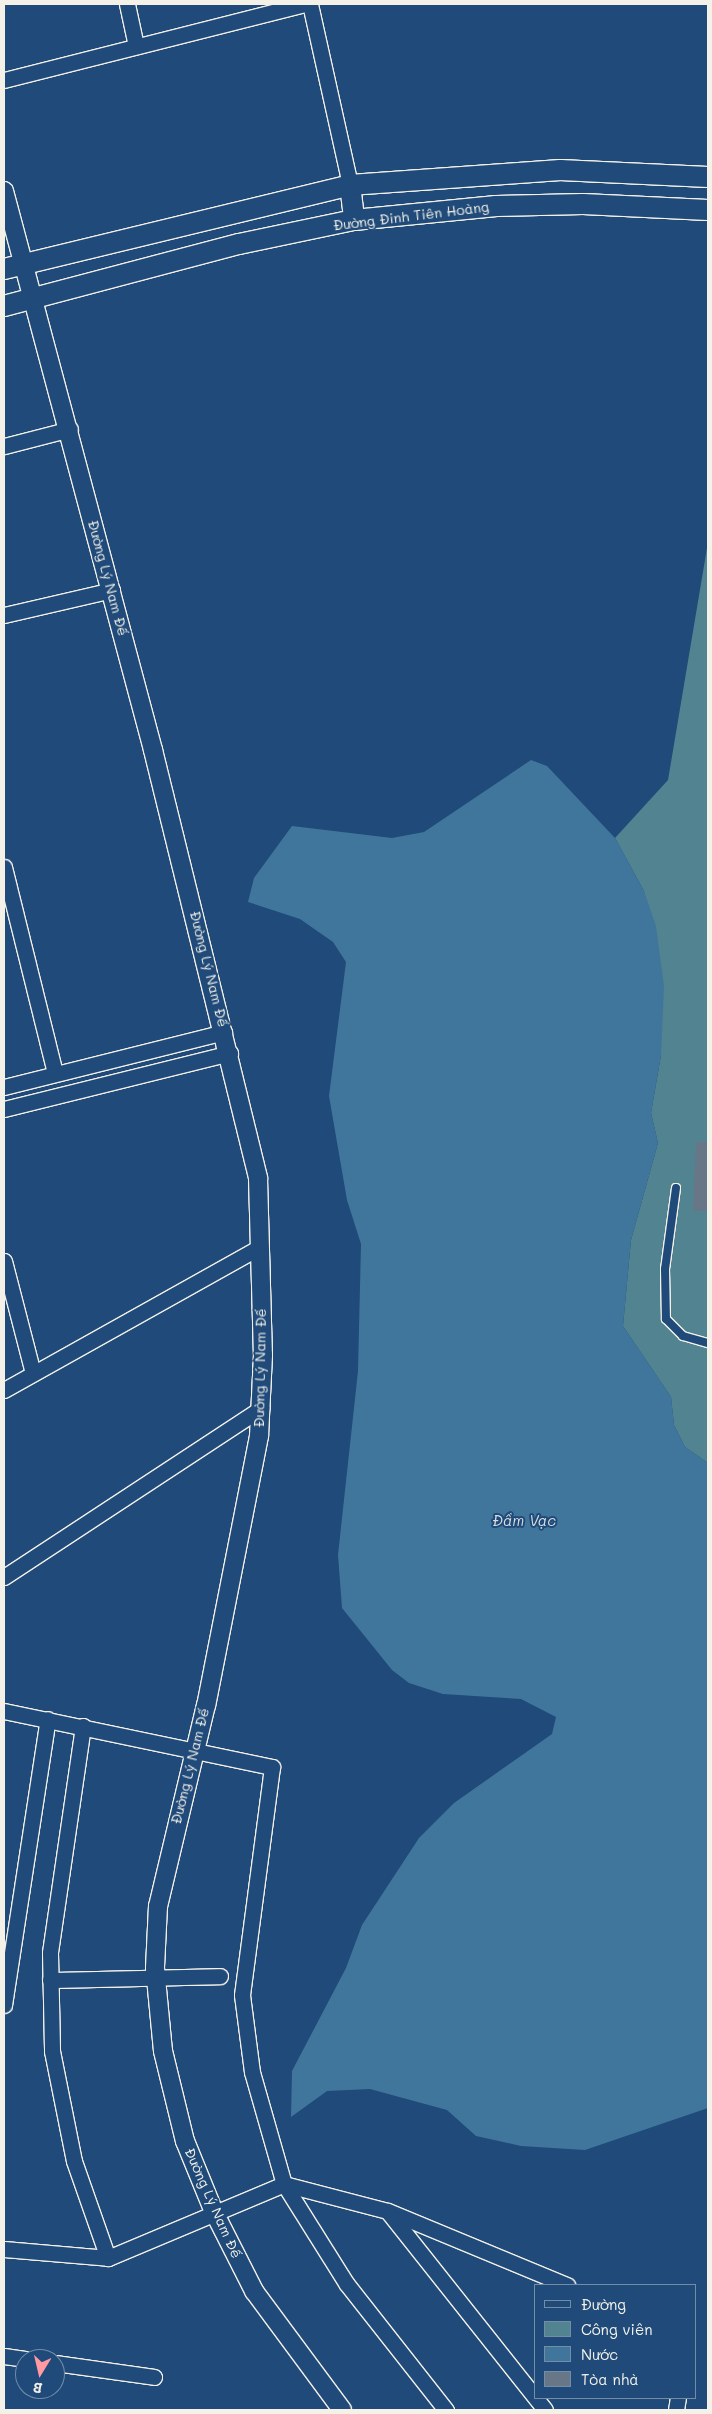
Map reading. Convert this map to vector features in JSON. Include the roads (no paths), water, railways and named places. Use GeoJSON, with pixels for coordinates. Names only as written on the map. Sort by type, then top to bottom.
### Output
{"type":"FeatureCollection","features":[{"type":"Feature","properties":{"kind":"main road"},"geometry":{"type":"LineString","coordinates":[[13,267],[350,185],[560,170],[708,177]]}},
{"type":"Feature","properties":{"kind":"main road"},"geometry":{"type":"LineString","coordinates":[[350,185],[354,220]]}},
{"type":"Feature","properties":{"kind":"main road","name":"Đường Đinh Tiên Hoàng"},"geometry":{"type":"LineString","coordinates":[[4,306],[239,244],[354,220],[535,205],[708,210]]}},
{"type":"Feature","properties":{"kind":"street"},"geometry":{"type":"LineString","coordinates":[[127,4],[136,46]]}},
{"type":"Feature","properties":{"kind":"street"},"geometry":{"type":"LineString","coordinates":[[4,80],[304,4]]}},
{"type":"Feature","properties":{"kind":"street"},"geometry":{"type":"LineString","coordinates":[[310,4],[350,185]]}},
{"type":"Feature","properties":{"kind":"street","name":"Đường Lý Nam Đế"},"geometry":{"type":"LineString","coordinates":[[4,191],[13,267],[31,299],[70,429],[230,1053],[258,1178],[260,1247],[259,1436],[195,1748],[158,1906],[156,1979],[163,2051],[185,2141],[214,2212],[254,2290],[342,2410]]}},
{"type":"Feature","properties":{"kind":"street"},"geometry":{"type":"LineString","coordinates":[[4,446],[70,429]]}},
{"type":"Feature","properties":{"kind":"street"},"geometry":{"type":"LineString","coordinates":[[4,615],[112,590]]}},
{"type":"Feature","properties":{"kind":"street"},"geometry":{"type":"LineString","coordinates":[[4,867],[10,916],[55,1074]]}},
{"type":"Feature","properties":{"kind":"street"},"geometry":{"type":"LineString","coordinates":[[4,1087],[224,1032]]}},
{"type":"Feature","properties":{"kind":"street"},"geometry":{"type":"LineString","coordinates":[[4,1109],[230,1053]]}},
{"type":"Feature","properties":{"kind":"street"},"geometry":{"type":"LineString","coordinates":[[4,1390],[260,1247]]}},
{"type":"Feature","properties":{"kind":"street"},"geometry":{"type":"LineString","coordinates":[[4,1261],[33,1374]]}},
{"type":"Feature","properties":{"kind":"street"},"geometry":{"type":"LineString","coordinates":[[4,1577],[260,1408]]}},
{"type":"Feature","properties":{"kind":"street"},"geometry":{"type":"LineString","coordinates":[[4,1711],[264,1762],[274,1772],[242,1995],[252,2072],[284,2184],[346,2283],[446,2410]]}},
{"type":"Feature","properties":{"kind":"street"},"geometry":{"type":"LineString","coordinates":[[4,2005],[48,1719]]}},
{"type":"Feature","properties":{"kind":"street"},"geometry":{"type":"LineString","coordinates":[[83,1726],[50,1953],[52,2050],[74,2161],[108,2258]]}},
{"type":"Feature","properties":{"kind":"street"},"geometry":{"type":"LineString","coordinates":[[50,1980],[220,1976]]}},
{"type":"Feature","properties":{"kind":"street"},"geometry":{"type":"LineString","coordinates":[[4,2249],[108,2258],[284,2184],[388,2211],[565,2284]]}},
{"type":"Feature","properties":{"kind":"street"},"geometry":{"type":"LineString","coordinates":[[388,2211],[534,2396]]}},
{"type":"Feature","properties":{"kind":"street"},"geometry":{"type":"LineString","coordinates":[[65,2364],[154,2377]]}},
{"type":"Feature","properties":{"kind":"street"},"geometry":{"type":"LineString","coordinates":[[536,2399],[545,2410]]}},
{"type":"Feature","properties":{"kind":"lane"},"geometry":{"type":"LineString","coordinates":[[676,1188],[665,1269],[666,1319],[683,1336],[708,1343]]}},
{"type":"Feature","properties":{"kind":"water","name":"Đầm Vạc"},"geometry":{"type":"Polygon","coordinates":[[[531,760],[547,766],[615,838],[644,891],[656,926],[664,986],[661,1055],[651,1113],[658,1143],[631,1240],[623,1326],[671,1397],[674,1425],[685,1447],[708,1463],[708,2108],[585,2150],[521,2146],[476,2136],[447,2110],[370,2089],[327,2091],[291,2117],[292,2071],[346,1968],[362,1925],[419,1838],[454,1803],[552,1734],[556,1717],[521,1699],[443,1694],[409,1683],[392,1670],[342,1608],[338,1555],[358,1371],[361,1244],[347,1200],[329,1096],[346,962],[333,942],[300,919],[248,902],[254,878],[292,826],[392,838],[424,832],[531,760]]]}}]}
